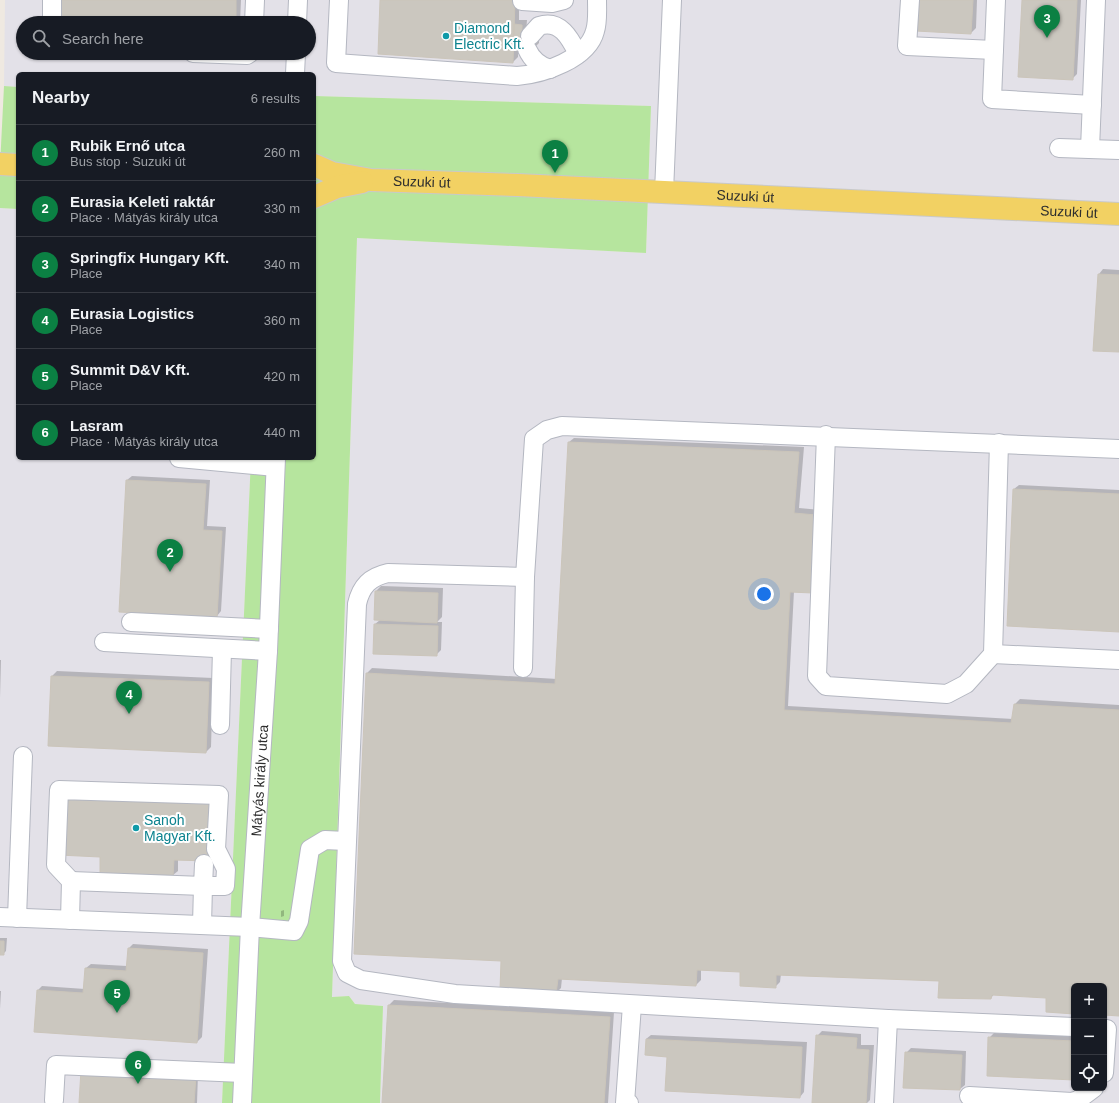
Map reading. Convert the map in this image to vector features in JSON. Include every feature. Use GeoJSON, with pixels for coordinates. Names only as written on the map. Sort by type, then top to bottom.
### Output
{"type":"FeatureCollection","features":[{"type":"Feature","properties":{"kind":"main road"},"geometry":{"type":"LineString","coordinates":[[0,164],[16,165]]}},
{"type":"Feature","properties":{"kind":"main road"},"geometry":{"type":"LineString","coordinates":[[316,167],[332,173],[371,180]]}},
{"type":"Feature","properties":{"kind":"main road","name":"Suzuki út"},"geometry":{"type":"LineString","coordinates":[[371,180],[664,192],[856,203],[1119,214]]}},
{"type":"Feature","properties":{"kind":"main road"},"geometry":{"type":"LineString","coordinates":[[316,196],[337,187],[371,180]]}},
{"type":"Feature","properties":{"kind":"street"},"geometry":{"type":"LineString","coordinates":[[52,0],[52,16]]}},
{"type":"Feature","properties":{"kind":"street"},"geometry":{"type":"LineString","coordinates":[[254,16],[255,0]]}},
{"type":"Feature","properties":{"kind":"street"},"geometry":{"type":"LineString","coordinates":[[297,16],[298,0]]}},
{"type":"Feature","properties":{"kind":"street"},"geometry":{"type":"LineString","coordinates":[[339,0],[336,63],[517,76],[529,75],[550,69],[578,54],[587,46],[595,32],[597,0]]}},
{"type":"Feature","properties":{"kind":"street"},"geometry":{"type":"LineString","coordinates":[[522,1],[552,3],[564,0]]}},
{"type":"Feature","properties":{"kind":"street"},"geometry":{"type":"LineString","coordinates":[[664,192],[672,0]]}},
{"type":"Feature","properties":{"kind":"street"},"geometry":{"type":"LineString","coordinates":[[910,0],[907,46],[994,50]]}},
{"type":"Feature","properties":{"kind":"street"},"geometry":{"type":"LineString","coordinates":[[996,0],[992,99],[1092,105]]}},
{"type":"Feature","properties":{"kind":"street"},"geometry":{"type":"LineString","coordinates":[[1090,149],[1096,0]]}},
{"type":"Feature","properties":{"kind":"street"},"geometry":{"type":"LineString","coordinates":[[550,69],[538,64],[533,59],[529,43],[539,26],[555,26],[566,34],[578,54]]}},
{"type":"Feature","properties":{"kind":"street"},"geometry":{"type":"LineString","coordinates":[[295,72],[296,60]]}},
{"type":"Feature","properties":{"kind":"street"},"geometry":{"type":"LineString","coordinates":[[1059,148],[1119,150]]}},
{"type":"Feature","properties":{"kind":"street"},"geometry":{"type":"LineString","coordinates":[[523,668],[525,578],[534,439],[548,430],[562,426],[826,435],[1119,449]]}},
{"type":"Feature","properties":{"kind":"street"},"geometry":{"type":"LineString","coordinates":[[826,435],[817,676],[826,686],[947,694],[966,684],[993,654],[999,443]]}},
{"type":"Feature","properties":{"kind":"street"},"geometry":{"type":"LineString","coordinates":[[209,460],[275,463]]}},
{"type":"Feature","properties":{"kind":"street","name":"Mátyás király utca"},"geometry":{"type":"LineString","coordinates":[[242,1103],[250,927],[268,651],[275,463]]}},
{"type":"Feature","properties":{"kind":"street"},"geometry":{"type":"LineString","coordinates":[[525,578],[388,574],[373,578],[362,588],[356,604],[346,841],[342,961],[347,973],[354,977],[454,994],[888,1019],[1071,1027]]}},
{"type":"Feature","properties":{"kind":"street"},"geometry":{"type":"LineString","coordinates":[[131,622],[269,629]]}},
{"type":"Feature","properties":{"kind":"street"},"geometry":{"type":"LineString","coordinates":[[104,642],[268,651]]}},
{"type":"Feature","properties":{"kind":"street"},"geometry":{"type":"LineString","coordinates":[[220,724],[222,649]]}},
{"type":"Feature","properties":{"kind":"street"},"geometry":{"type":"LineString","coordinates":[[993,654],[1119,660]]}},
{"type":"Feature","properties":{"kind":"street"},"geometry":{"type":"LineString","coordinates":[[23,756],[8,918],[250,927],[294,931],[299,921],[310,849],[325,840],[346,841]]}},
{"type":"Feature","properties":{"kind":"street"},"geometry":{"type":"LineString","coordinates":[[59,790],[218,795],[216,849],[226,869],[225,886],[204,886],[71,880],[56,865],[59,790]]}},
{"type":"Feature","properties":{"kind":"street"},"geometry":{"type":"LineString","coordinates":[[202,925],[204,864]]}},
{"type":"Feature","properties":{"kind":"street"},"geometry":{"type":"LineString","coordinates":[[70,920],[71,880]]}},
{"type":"Feature","properties":{"kind":"street"},"geometry":{"type":"LineString","coordinates":[[629,1103],[625,1103],[632,1005]]}},
{"type":"Feature","properties":{"kind":"street"},"geometry":{"type":"LineString","coordinates":[[884,1103],[888,1019]]}},
{"type":"Feature","properties":{"kind":"street"},"geometry":{"type":"LineString","coordinates":[[1106,1055],[1110,1029]]}},
{"type":"Feature","properties":{"kind":"street"},"geometry":{"type":"LineString","coordinates":[[54,1100],[56,1065],[243,1073]]}},
{"type":"Feature","properties":{"kind":"street"},"geometry":{"type":"LineString","coordinates":[[969,1096],[1072,1102],[1090,1091]]}},
{"type":"Feature","properties":{"kind":"shaded area"},"geometry":{"type":"Polygon","coordinates":[[[5,0],[1119,0],[1119,1103],[380,1103],[383,1006],[355,1004],[349,996],[332,997],[357,238],[646,253],[651,106],[316,96],[316,72],[16,72],[16,87],[4,86],[5,0]]]}},
{"type":"Feature","properties":{"kind":"shaded area"},"geometry":{"type":"Polygon","coordinates":[[[0,208],[16,209],[16,460],[251,460],[222,1103],[0,1103],[0,208]]]}},
{"type":"Feature","properties":{"kind":"green space"},"geometry":{"type":"Polygon","coordinates":[[[4,86],[16,87],[16,209],[0,208],[0,166],[4,86]]]}},
{"type":"Feature","properties":{"kind":"green space"},"geometry":{"type":"Polygon","coordinates":[[[316,96],[651,106],[646,253],[357,238],[332,997],[349,996],[355,1004],[383,1006],[380,1103],[222,1103],[251,460],[316,460],[316,96]]]}},
{"type":"Feature","properties":{"kind":"building"},"geometry":{"type":"Polygon","coordinates":[[[60,0],[236,0],[236,16],[59,16],[60,0]]]}},
{"type":"Feature","properties":{"kind":"building","name":"Diamond Electric Kft."},"geometry":{"type":"Polygon","coordinates":[[[380,0],[515,0],[513,63],[378,54],[380,0]]]}},
{"type":"Feature","properties":{"kind":"building"},"geometry":{"type":"Polygon","coordinates":[[[918,0],[973,0],[971,34],[916,31],[918,0]]]}},
{"type":"Feature","properties":{"kind":"building"},"geometry":{"type":"Polygon","coordinates":[[[1022,0],[1077,0],[1073,80],[1018,77],[1022,0]]]}},
{"type":"Feature","properties":{"kind":"building"},"geometry":{"type":"Polygon","coordinates":[[[514,24],[522,25],[522,37],[535,37],[534,49],[513,48],[514,24]]]}},
{"type":"Feature","properties":{"kind":"building"},"geometry":{"type":"Polygon","coordinates":[[[1098,274],[1119,275],[1119,352],[1093,351],[1098,274]]]}},
{"type":"Feature","properties":{"kind":"building"},"geometry":{"type":"Polygon","coordinates":[[[568,442],[799,452],[794,513],[816,515],[813,593],[790,592],[784,710],[1011,723],[1014,704],[1119,710],[1119,1016],[1107,1015],[1107,983],[1071,983],[1071,1014],[1046,1012],[1046,998],[992,995],[991,999],[938,998],[939,981],[776,975],[776,988],[740,986],[740,972],[697,970],[696,986],[558,979],[556,994],[500,990],[501,961],[354,954],[366,673],[555,684],[568,442]]]}},
{"type":"Feature","properties":{"kind":"building"},"geometry":{"type":"Polygon","coordinates":[[[126,480],[206,484],[203,530],[222,531],[217,617],[119,612],[126,480]]]}},
{"type":"Feature","properties":{"kind":"building"},"geometry":{"type":"Polygon","coordinates":[[[1013,489],[1119,494],[1119,632],[1007,626],[1013,489]]]}},
{"type":"Feature","properties":{"kind":"building"},"geometry":{"type":"Polygon","coordinates":[[[375,591],[438,593],[437,623],[374,620],[375,591]]]}},
{"type":"Feature","properties":{"kind":"building"},"geometry":{"type":"Polygon","coordinates":[[[374,624],[438,626],[437,656],[373,654],[374,624]]]}},
{"type":"Feature","properties":{"kind":"building"},"geometry":{"type":"Polygon","coordinates":[[[51,676],[209,682],[206,753],[48,746],[51,676]]]}},
{"type":"Feature","properties":{"kind":"building","name":"Sanoh Magyar Kft."},"geometry":{"type":"Polygon","coordinates":[[[62,794],[212,801],[209,861],[174,860],[173,876],[100,873],[100,857],[59,855],[62,794]]]}},
{"type":"Feature","properties":{"kind":"building"},"geometry":{"type":"Polygon","coordinates":[[[0,941],[4,941],[4,955],[0,955],[0,941]]]}},
{"type":"Feature","properties":{"kind":"building"},"geometry":{"type":"Polygon","coordinates":[[[128,948],[203,953],[197,1043],[34,1032],[37,990],[83,993],[85,968],[126,971],[128,948]]]}},
{"type":"Feature","properties":{"kind":"building"},"geometry":{"type":"Polygon","coordinates":[[[388,1005],[610,1017],[604,1103],[382,1103],[388,1005]]]}},
{"type":"Feature","properties":{"kind":"building"},"geometry":{"type":"Polygon","coordinates":[[[816,1035],[857,1038],[856,1049],[869,1050],[866,1103],[812,1103],[816,1035]]]}},
{"type":"Feature","properties":{"kind":"building"},"geometry":{"type":"Polygon","coordinates":[[[988,1037],[1071,1041],[1071,1080],[987,1076],[988,1037]]]}},
{"type":"Feature","properties":{"kind":"building"},"geometry":{"type":"Polygon","coordinates":[[[646,1039],[802,1047],[800,1098],[665,1091],[667,1057],[645,1055],[646,1039]]]}},
{"type":"Feature","properties":{"kind":"building"},"geometry":{"type":"Polygon","coordinates":[[[905,1052],[962,1055],[960,1090],[903,1088],[905,1052]]]}},
{"type":"Feature","properties":{"kind":"building"},"geometry":{"type":"Polygon","coordinates":[[[81,1070],[196,1076],[194,1103],[79,1103],[81,1070]]]}},
{"type":"Feature","properties":{"kind":"place","name":"Diamond Electric Kft."},"geometry":{"type":"Point","coordinates":[446,36]}},
{"type":"Feature","properties":{"kind":"place","name":"Springfix Hungary Kft."},"geometry":{"type":"Point","coordinates":[1047,38]}},
{"type":"Feature","properties":{"kind":"place","name":"Rubik Ernő utca"},"geometry":{"type":"Point","coordinates":[555,173]}},
{"type":"Feature","properties":{"kind":"place","name":"Eurasia Keleti raktár"},"geometry":{"type":"Point","coordinates":[170,572]}},
{"type":"Feature","properties":{"kind":"place","name":"Eurasia Logistics"},"geometry":{"type":"Point","coordinates":[129,714]}},
{"type":"Feature","properties":{"kind":"place","name":"Sanoh Magyar Kft."},"geometry":{"type":"Point","coordinates":[136,828]}},
{"type":"Feature","properties":{"kind":"place","name":"Summit D&V Kft."},"geometry":{"type":"Point","coordinates":[117,1013]}},
{"type":"Feature","properties":{"kind":"place","name":"Lasram"},"geometry":{"type":"Point","coordinates":[138,1084]}}]}
